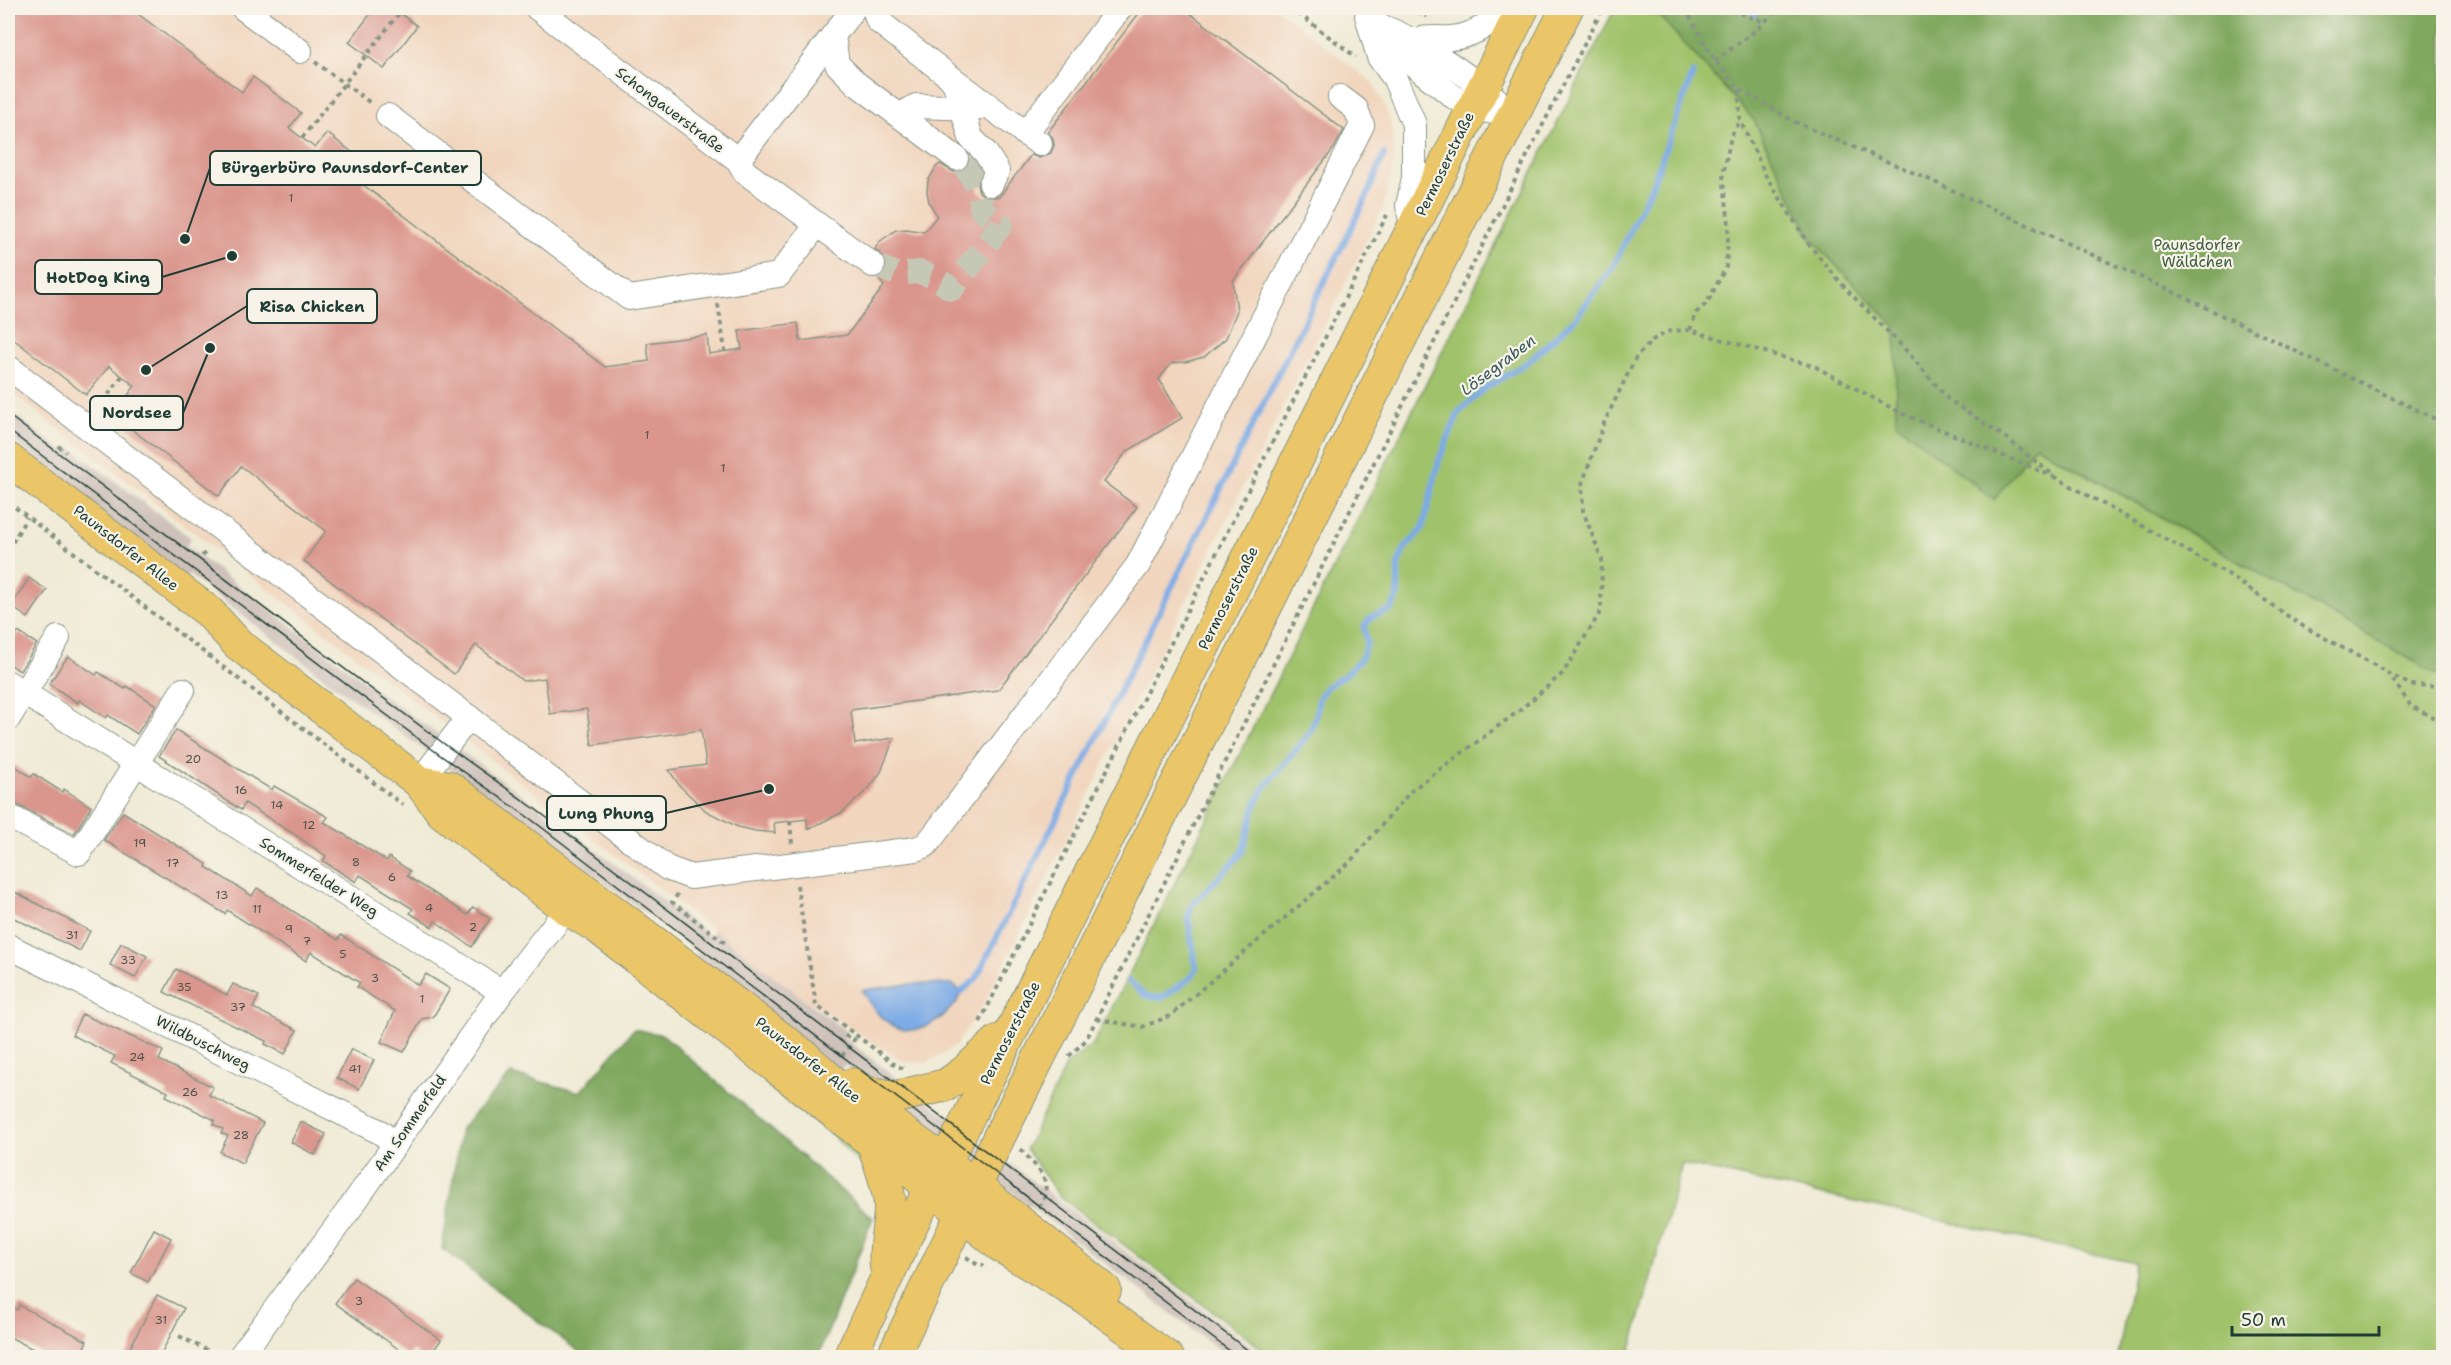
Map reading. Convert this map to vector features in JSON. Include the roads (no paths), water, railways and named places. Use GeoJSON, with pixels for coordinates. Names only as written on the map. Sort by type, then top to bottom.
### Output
{"type":"FeatureCollection","features":[{"type":"Feature","properties":{"kind":"main road","name":"Permoserstraße"},"geometry":{"type":"LineString","coordinates":[[849,1358],[887,1276],[1012,1029],[1400,222],[1478,98],[1523,8]]}},
{"type":"Feature","properties":{"kind":"main road"},"geometry":{"type":"LineString","coordinates":[[892,1358],[975,1187],[1567,8]]}},
{"type":"Feature","properties":{"kind":"main road","name":"Paunsdorfer Allee"},"geometry":{"type":"LineString","coordinates":[[8,459],[209,612],[238,644],[419,782],[442,812],[575,899],[802,1054],[938,1175],[961,1215],[999,1245],[1088,1300],[1168,1358]]}},
{"type":"Feature","properties":{"kind":"main road","name":"Paunsdorfer Allee"},"geometry":{"type":"LineString","coordinates":[[8,481],[202,631],[238,644]]}},
{"type":"Feature","properties":{"kind":"main road","name":"Paunsdorfer Allee"},"geometry":{"type":"LineString","coordinates":[[575,899],[597,927],[873,1143],[914,1173],[938,1175],[975,1187],[1187,1358]]}},
{"type":"Feature","properties":{"kind":"main road"},"geometry":{"type":"LineString","coordinates":[[802,1054],[821,1063],[864,1092],[896,1097],[946,1085],[963,1073],[1012,1029]]}},
{"type":"Feature","properties":{"kind":"main road"},"geometry":{"type":"LineString","coordinates":[[873,1143],[887,1186],[890,1205],[884,1251],[887,1276]]}},
{"type":"Feature","properties":{"kind":"street"},"geometry":{"type":"LineString","coordinates":[[243,8],[300,51]]}},
{"type":"Feature","properties":{"kind":"street","name":"Schongauerstraße"},"geometry":{"type":"LineString","coordinates":[[537,8],[738,160],[854,8]]}},
{"type":"Feature","properties":{"kind":"street"},"geometry":{"type":"LineString","coordinates":[[874,8],[878,21],[1032,139],[1120,8]]}},
{"type":"Feature","properties":{"kind":"street"},"geometry":{"type":"LineString","coordinates":[[1413,41],[1429,36],[1450,38],[1474,33],[1486,27],[1509,8]]}},
{"type":"Feature","properties":{"kind":"street"},"geometry":{"type":"LineString","coordinates":[[1368,17],[1413,41],[1478,98],[1513,116]]}},
{"type":"Feature","properties":{"kind":"street"},"geometry":{"type":"LineString","coordinates":[[1368,17],[1389,45],[1454,97],[1478,98]]}},
{"type":"Feature","properties":{"kind":"street"},"geometry":{"type":"LineString","coordinates":[[1368,17],[1379,57],[1395,79],[1414,124],[1414,178],[1408,206],[1400,222]]}},
{"type":"Feature","properties":{"kind":"street"},"geometry":{"type":"LineString","coordinates":[[833,36],[837,64],[857,84],[956,158]]}},
{"type":"Feature","properties":{"kind":"street"},"geometry":{"type":"LineString","coordinates":[[950,77],[955,84],[970,138],[985,152],[998,171],[991,184]]}},
{"type":"Feature","properties":{"kind":"street"},"geometry":{"type":"LineString","coordinates":[[8,368],[667,868],[691,877],[904,850],[926,844],[1138,565],[1362,125],[1356,109],[1340,97]]}},
{"type":"Feature","properties":{"kind":"street"},"geometry":{"type":"LineString","coordinates":[[899,116],[916,106],[929,104],[981,108],[996,112]]}},
{"type":"Feature","properties":{"kind":"street"},"geometry":{"type":"LineString","coordinates":[[388,116],[628,298],[779,275],[816,225]]}},
{"type":"Feature","properties":{"kind":"street"},"geometry":{"type":"LineString","coordinates":[[738,160],[745,172],[873,265]]}},
{"type":"Feature","properties":{"kind":"street"},"geometry":{"type":"LineString","coordinates":[[8,719],[16,688],[58,638]]}},
{"type":"Feature","properties":{"kind":"street","name":"Sommerfelder Weg"},"geometry":{"type":"LineString","coordinates":[[16,688],[502,992]]}},
{"type":"Feature","properties":{"kind":"street"},"geometry":{"type":"LineString","coordinates":[[8,816],[79,853],[183,690]]}},
{"type":"Feature","properties":{"kind":"street"},"geometry":{"type":"LineString","coordinates":[[419,782],[469,717]]}},
{"type":"Feature","properties":{"kind":"street","name":"Am Sommerfeld"},"geometry":{"type":"LineString","coordinates":[[238,1358],[396,1144],[502,992],[575,899]]}},
{"type":"Feature","properties":{"kind":"street","name":"Wildbuschweg"},"geometry":{"type":"LineString","coordinates":[[8,945],[380,1132],[396,1144]]}},
{"type":"Feature","properties":{"kind":"water"},"geometry":{"type":"Polygon","coordinates":[[[910,984],[952,984],[961,992],[961,995],[944,1016],[929,1025],[907,1030],[898,1028],[881,1017],[862,990],[910,984]]]}},
{"type":"Feature","properties":{"kind":"waterway","name":"Lösegraben"},"geometry":{"type":"LineString","coordinates":[[1754,14],[1757,8]]}},
{"type":"Feature","properties":{"kind":"waterway","name":"Lösegraben"},"geometry":{"type":"LineString","coordinates":[[1129,981],[1146,996],[1161,998],[1191,978],[1196,968],[1188,918],[1191,906],[1242,853],[1255,806],[1264,788],[1309,734],[1315,720],[1319,698],[1326,687],[1345,675],[1361,659],[1367,643],[1364,627],[1371,617],[1391,610],[1398,595],[1398,564],[1405,548],[1423,528],[1439,460],[1459,412],[1484,389],[1528,362],[1575,319],[1614,265],[1653,183],[1693,73]]}},
{"type":"Feature","properties":{"kind":"waterway"},"geometry":{"type":"LineString","coordinates":[[961,992],[976,979],[1367,196],[1384,154]]}},
{"type":"Feature","properties":{"kind":"tunnel"},"geometry":{"type":"LineString","coordinates":[[873,265],[897,274],[920,272],[936,278],[952,289],[1001,225],[982,210],[974,181],[956,158]]}},
{"type":"Feature","properties":{"kind":"tram line"},"geometry":{"type":"LineString","coordinates":[[8,415],[447,746],[534,808],[1258,1358]]}},
{"type":"Feature","properties":{"kind":"tram line"},"geometry":{"type":"LineString","coordinates":[[8,430],[440,755],[532,820],[1239,1358]]}},
{"type":"Feature","properties":{"kind":"place","name":"Bürgerbüro Paunsdorf-Center"},"geometry":{"type":"Point","coordinates":[185,239]}},
{"type":"Feature","properties":{"kind":"place","name":"HotDog King"},"geometry":{"type":"Point","coordinates":[232,256]}},
{"type":"Feature","properties":{"kind":"place","name":"Nordsee"},"geometry":{"type":"Point","coordinates":[210,348]}},
{"type":"Feature","properties":{"kind":"place","name":"Risa Chicken"},"geometry":{"type":"Point","coordinates":[146,370]}},
{"type":"Feature","properties":{"kind":"place","name":"Lung Phung"},"geometry":{"type":"Point","coordinates":[769,789]}},
{"type":"Feature","properties":{"kind":"park label","name":"Paunsdorfer Wäldchen"},"geometry":{"type":"Point","coordinates":[2197,254]}}]}
